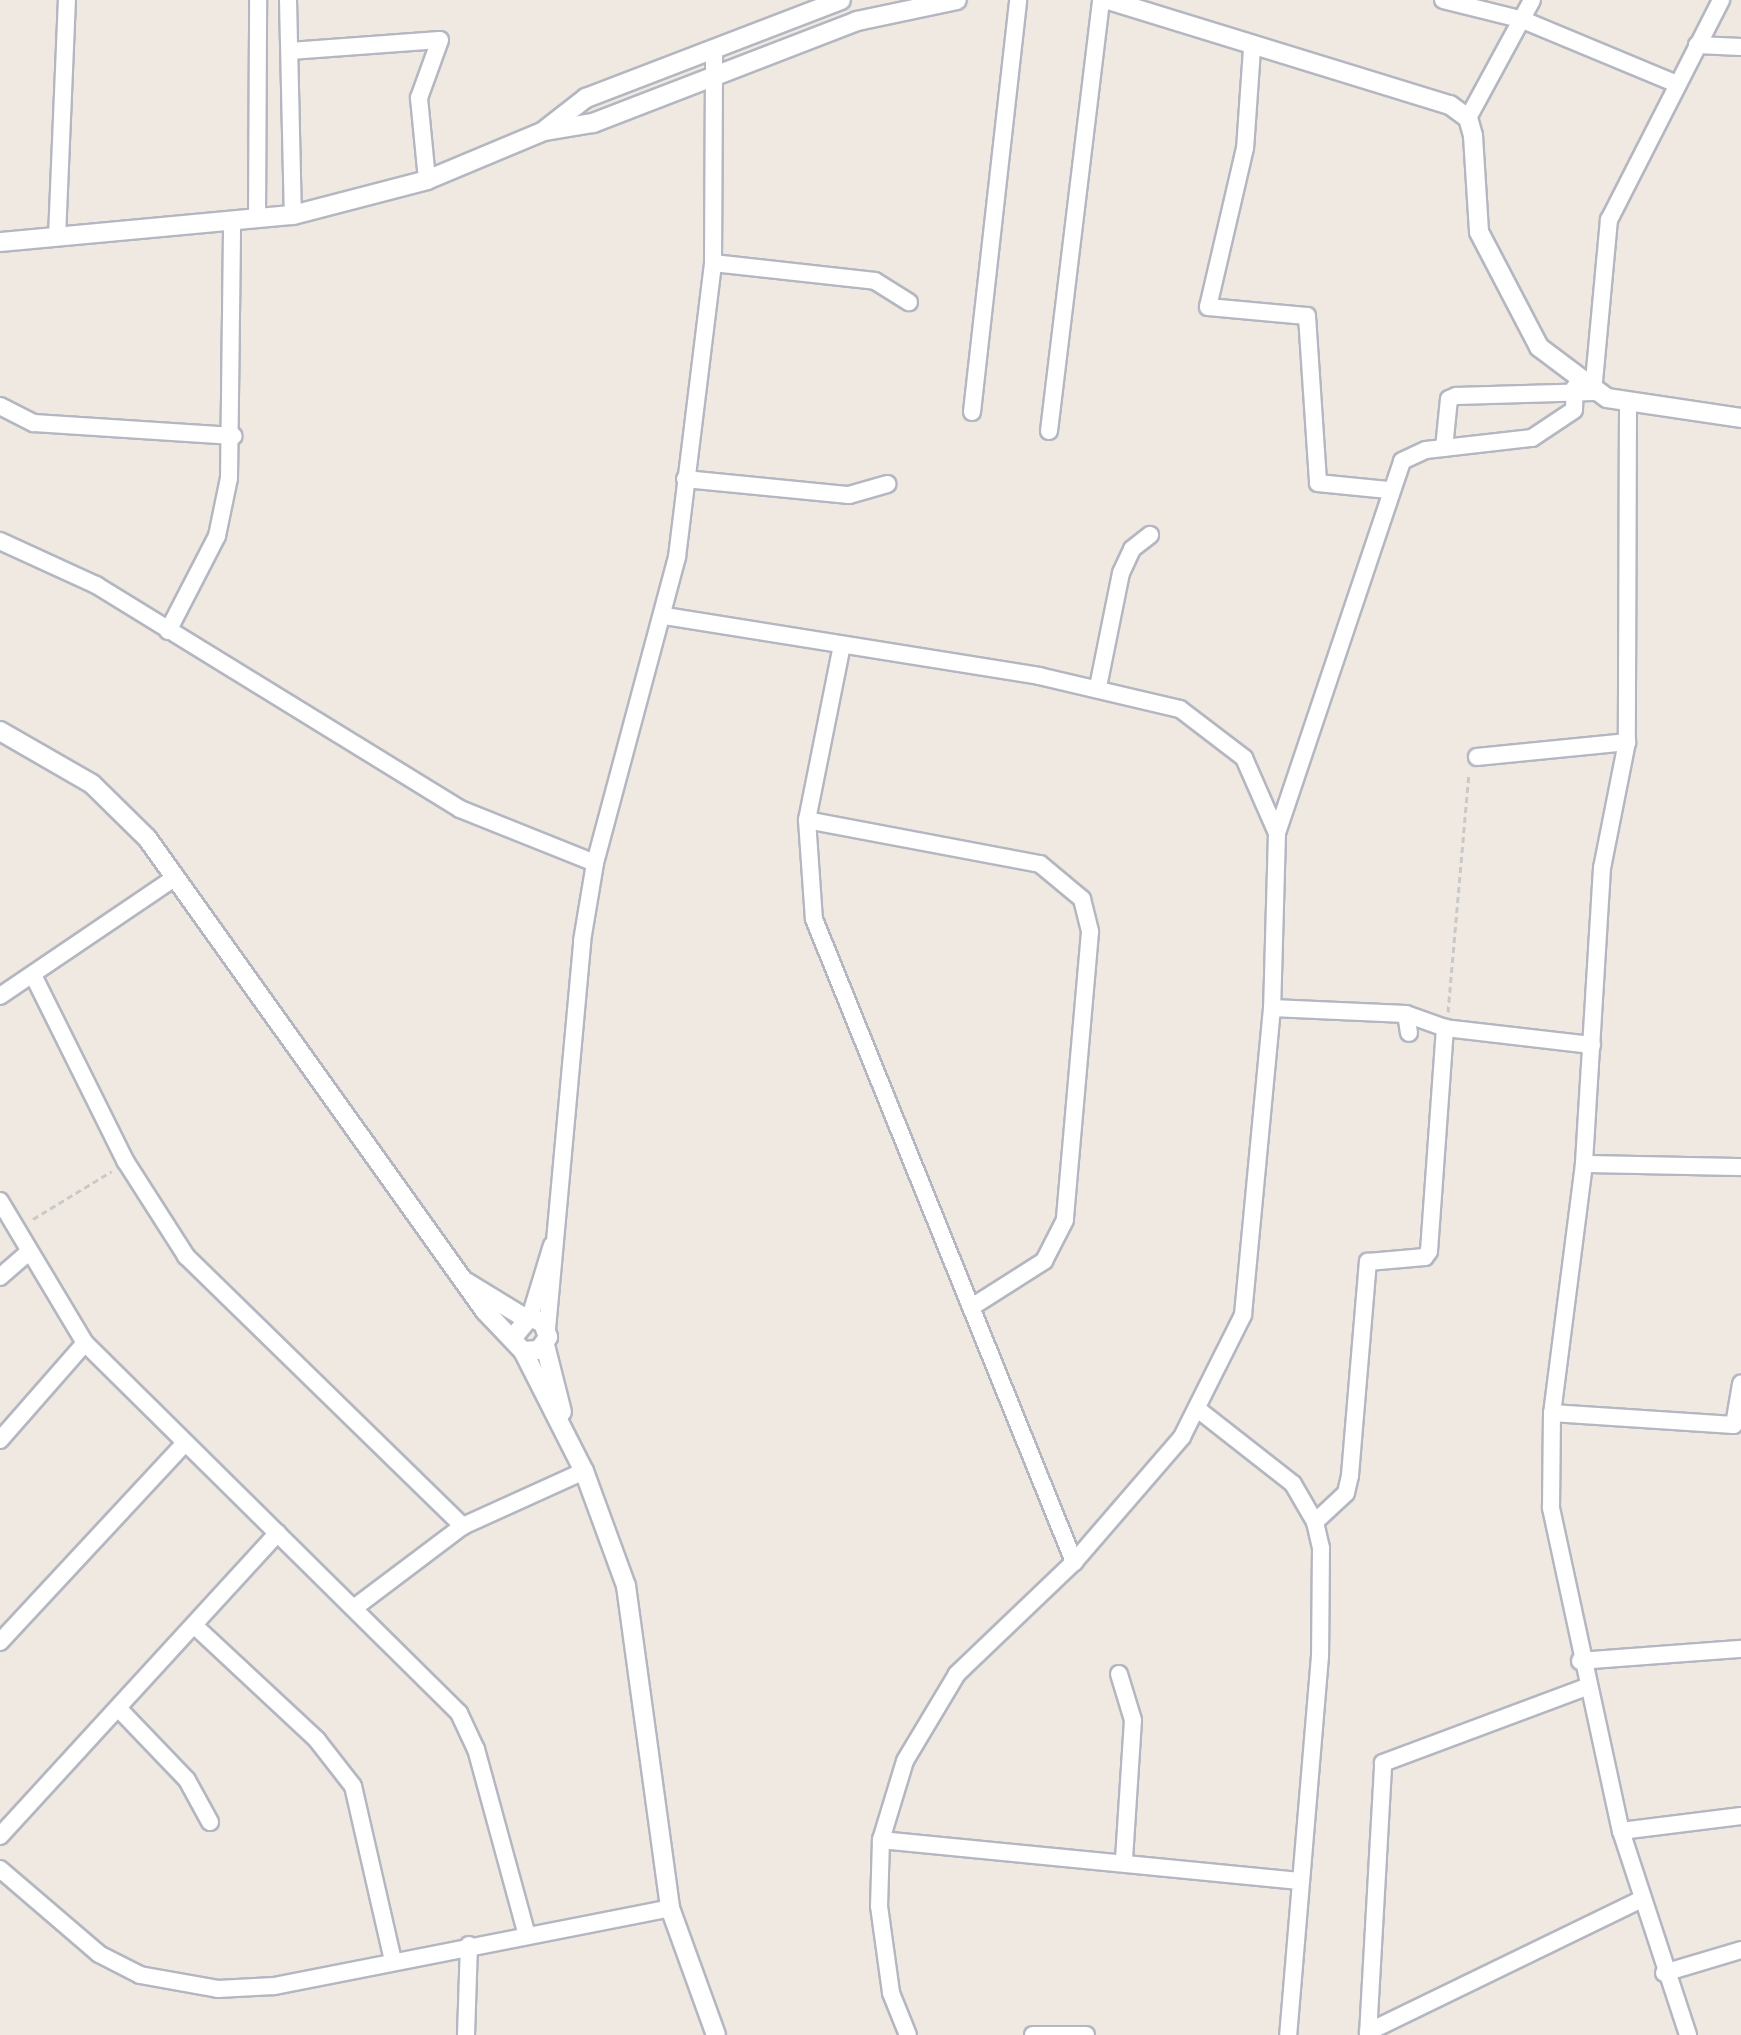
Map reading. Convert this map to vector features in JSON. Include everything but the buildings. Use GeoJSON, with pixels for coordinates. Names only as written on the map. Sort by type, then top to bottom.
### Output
{"type":"FeatureCollection","features":[{"type":"Feature","properties":{"kind":"street"},"geometry":{"type":"LineString","coordinates":[[57,237],[67,0]]}},
{"type":"Feature","properties":{"kind":"street"},"geometry":{"type":"LineString","coordinates":[[257,219],[258,0]]}},
{"type":"Feature","properties":{"kind":"street"},"geometry":{"type":"LineString","coordinates":[[288,0],[293,215]]}},
{"type":"Feature","properties":{"kind":"street"},"geometry":{"type":"LineString","coordinates":[[544,131],[586,98],[841,0]]}},
{"type":"Feature","properties":{"kind":"street"},"geometry":{"type":"LineString","coordinates":[[0,242],[293,215],[427,180],[544,131],[593,123],[857,21],[957,0]]}},
{"type":"Feature","properties":{"kind":"street"},"geometry":{"type":"LineString","coordinates":[[972,412],[1018,0]]}},
{"type":"Feature","properties":{"kind":"street"},"geometry":{"type":"LineString","coordinates":[[1049,431],[1101,0]]}},
{"type":"Feature","properties":{"kind":"street"},"geometry":{"type":"LineString","coordinates":[[1108,0],[1252,49],[1429,98],[1468,118]]}},
{"type":"Feature","properties":{"kind":"street"},"geometry":{"type":"LineString","coordinates":[[1443,0],[1523,20],[1677,84]]}},
{"type":"Feature","properties":{"kind":"street"},"geometry":{"type":"LineString","coordinates":[[1532,0],[1468,118],[1479,232],[1497,278],[1539,347],[1593,392]]}},
{"type":"Feature","properties":{"kind":"street"},"geometry":{"type":"LineString","coordinates":[[1593,392],[1609,220],[1721,0]]}},
{"type":"Feature","properties":{"kind":"street"},"geometry":{"type":"LineString","coordinates":[[290,51],[440,40],[419,98],[427,180]]}},
{"type":"Feature","properties":{"kind":"street"},"geometry":{"type":"LineString","coordinates":[[1697,45],[1741,47]]}},
{"type":"Feature","properties":{"kind":"street"},"geometry":{"type":"LineString","coordinates":[[566,1430],[546,1337],[595,863],[665,616],[713,263],[714,49]]}},
{"type":"Feature","properties":{"kind":"street"},"geometry":{"type":"LineString","coordinates":[[1252,49],[1245,148],[1208,307],[1307,316],[1318,483],[1388,490]]}},
{"type":"Feature","properties":{"kind":"street"},"geometry":{"type":"LineString","coordinates":[[168,631],[217,536],[234,436],[232,221]]}},
{"type":"Feature","properties":{"kind":"street"},"geometry":{"type":"LineString","coordinates":[[713,263],[875,281],[909,302]]}},
{"type":"Feature","properties":{"kind":"street"},"geometry":{"type":"LineString","coordinates":[[1444,448],[1449,399],[1456,396],[1575,387],[1628,405],[1741,418]]}},
{"type":"Feature","properties":{"kind":"street"},"geometry":{"type":"LineString","coordinates":[[908,2035],[891,1993],[881,1920],[881,1840],[925,1720],[957,1674],[1074,1562],[1200,1411],[1243,1315],[1272,1008],[1277,833],[1388,490],[1402,461],[1444,448],[1532,438],[1574,410],[1575,387]]}},
{"type":"Feature","properties":{"kind":"street"},"geometry":{"type":"LineString","coordinates":[[1628,405],[1627,742],[1602,868],[1584,1164],[1552,1413],[1551,1508],[1580,1661],[1621,1831],[1640,1900],[1688,2035]]}},
{"type":"Feature","properties":{"kind":"street"},"geometry":{"type":"LineString","coordinates":[[0,406],[34,423],[234,436]]}},
{"type":"Feature","properties":{"kind":"street"},"geometry":{"type":"LineString","coordinates":[[685,479],[840,495],[887,484]]}},
{"type":"Feature","properties":{"kind":"street"},"geometry":{"type":"LineString","coordinates":[[1098,687],[1121,573],[1132,549],[1150,535]]}},
{"type":"Feature","properties":{"kind":"street"},"geometry":{"type":"LineString","coordinates":[[0,541],[96,585],[460,809],[595,863]]}},
{"type":"Feature","properties":{"kind":"street"},"geometry":{"type":"LineString","coordinates":[[665,616],[1098,687],[1180,709],[1214,729],[1259,781],[1277,833]]}},
{"type":"Feature","properties":{"kind":"street"},"geometry":{"type":"LineString","coordinates":[[842,645],[807,820],[824,955],[975,1305],[1074,1562]]}},
{"type":"Feature","properties":{"kind":"street"},"geometry":{"type":"LineString","coordinates":[[0,731],[92,784],[176,877],[464,1281],[518,1344],[566,1430],[626,1586],[670,1908],[715,2033]]}},
{"type":"Feature","properties":{"kind":"street"},"geometry":{"type":"LineString","coordinates":[[1477,757],[1627,742]]}},
{"type":"Feature","properties":{"kind":"street"},"geometry":{"type":"LineString","coordinates":[[807,820],[1040,864],[1082,899],[1090,932],[1065,1220],[1044,1261],[975,1305]]}},
{"type":"Feature","properties":{"kind":"street"},"geometry":{"type":"LineString","coordinates":[[0,996],[34,977],[176,877]]}},
{"type":"Feature","properties":{"kind":"street"},"geometry":{"type":"LineString","coordinates":[[34,977],[126,1162],[159,1221],[220,1297],[463,1526]]}},
{"type":"Feature","properties":{"kind":"street"},"geometry":{"type":"LineString","coordinates":[[1272,1008],[1406,1014],[1445,1028],[1592,1045]]}},
{"type":"Feature","properties":{"kind":"street"},"geometry":{"type":"LineString","coordinates":[[1406,1014],[1409,1033]]}},
{"type":"Feature","properties":{"kind":"street"},"geometry":{"type":"LineString","coordinates":[[1315,1522],[1346,1493],[1350,1475],[1368,1262],[1425,1257],[1429,1251],[1445,1028]]}},
{"type":"Feature","properties":{"kind":"street"},"geometry":{"type":"LineString","coordinates":[[1584,1164],[1741,1167]]}},
{"type":"Feature","properties":{"kind":"street"},"geometry":{"type":"LineString","coordinates":[[0,1201],[85,1343],[183,1445],[358,1605],[459,1713],[476,1749],[526,1932]]}},
{"type":"Feature","properties":{"kind":"street"},"geometry":{"type":"LineString","coordinates":[[518,1344],[559,1228]]}},
{"type":"Feature","properties":{"kind":"street"},"geometry":{"type":"LineString","coordinates":[[0,1277],[29,1252]]}},
{"type":"Feature","properties":{"kind":"street"},"geometry":{"type":"LineString","coordinates":[[464,1281],[527,1318],[546,1337]]}},
{"type":"Feature","properties":{"kind":"street"},"geometry":{"type":"LineString","coordinates":[[518,1344],[546,1337]]}},
{"type":"Feature","properties":{"kind":"street"},"geometry":{"type":"LineString","coordinates":[[0,1440],[85,1343]]}},
{"type":"Feature","properties":{"kind":"street"},"geometry":{"type":"LineString","coordinates":[[1552,1413],[1738,1426],[1741,1384]]}},
{"type":"Feature","properties":{"kind":"street"},"geometry":{"type":"LineString","coordinates":[[1200,1411],[1293,1484],[1315,1522],[1324,1579],[1288,2035]]}},
{"type":"Feature","properties":{"kind":"street"},"geometry":{"type":"LineString","coordinates":[[0,1642],[183,1445]]}},
{"type":"Feature","properties":{"kind":"street"},"geometry":{"type":"LineString","coordinates":[[358,1605],[463,1526],[584,1471]]}},
{"type":"Feature","properties":{"kind":"street"},"geometry":{"type":"LineString","coordinates":[[0,1836],[196,1627],[278,1533]]}},
{"type":"Feature","properties":{"kind":"street"},"geometry":{"type":"LineString","coordinates":[[196,1627],[317,1740],[353,1786],[393,1960]]}},
{"type":"Feature","properties":{"kind":"street"},"geometry":{"type":"LineString","coordinates":[[1580,1661],[1741,1649]]}},
{"type":"Feature","properties":{"kind":"street"},"geometry":{"type":"LineString","coordinates":[[1119,1674],[1133,1720],[1124,1861]]}},
{"type":"Feature","properties":{"kind":"street"},"geometry":{"type":"LineString","coordinates":[[1586,1687],[1386,1759],[1368,2034],[1640,1900]]}},
{"type":"Feature","properties":{"kind":"street"},"geometry":{"type":"LineString","coordinates":[[119,1709],[187,1780],[210,1822]]}},
{"type":"Feature","properties":{"kind":"street"},"geometry":{"type":"LineString","coordinates":[[1621,1831],[1741,1816]]}},
{"type":"Feature","properties":{"kind":"street"},"geometry":{"type":"LineString","coordinates":[[881,1840],[1124,1861],[1299,1881]]}},
{"type":"Feature","properties":{"kind":"street"},"geometry":{"type":"LineString","coordinates":[[0,1869],[99,1954],[174,1984],[274,1986],[526,1932],[670,1908]]}},
{"type":"Feature","properties":{"kind":"street"},"geometry":{"type":"LineString","coordinates":[[466,2035],[469,1945]]}},
{"type":"Feature","properties":{"kind":"street"},"geometry":{"type":"LineString","coordinates":[[1664,1973],[1741,1950]]}},
{"type":"Feature","properties":{"kind":"street"},"geometry":{"type":"LineString","coordinates":[[1033,2035],[1086,2035]]}},
{"type":"Feature","properties":{"kind":"path"},"geometry":{"type":"LineString","coordinates":[[1445,1028],[1466,788],[1477,757]]}},
{"type":"Feature","properties":{"kind":"path"},"geometry":{"type":"LineString","coordinates":[[16,1229],[126,1162]]}}]}
